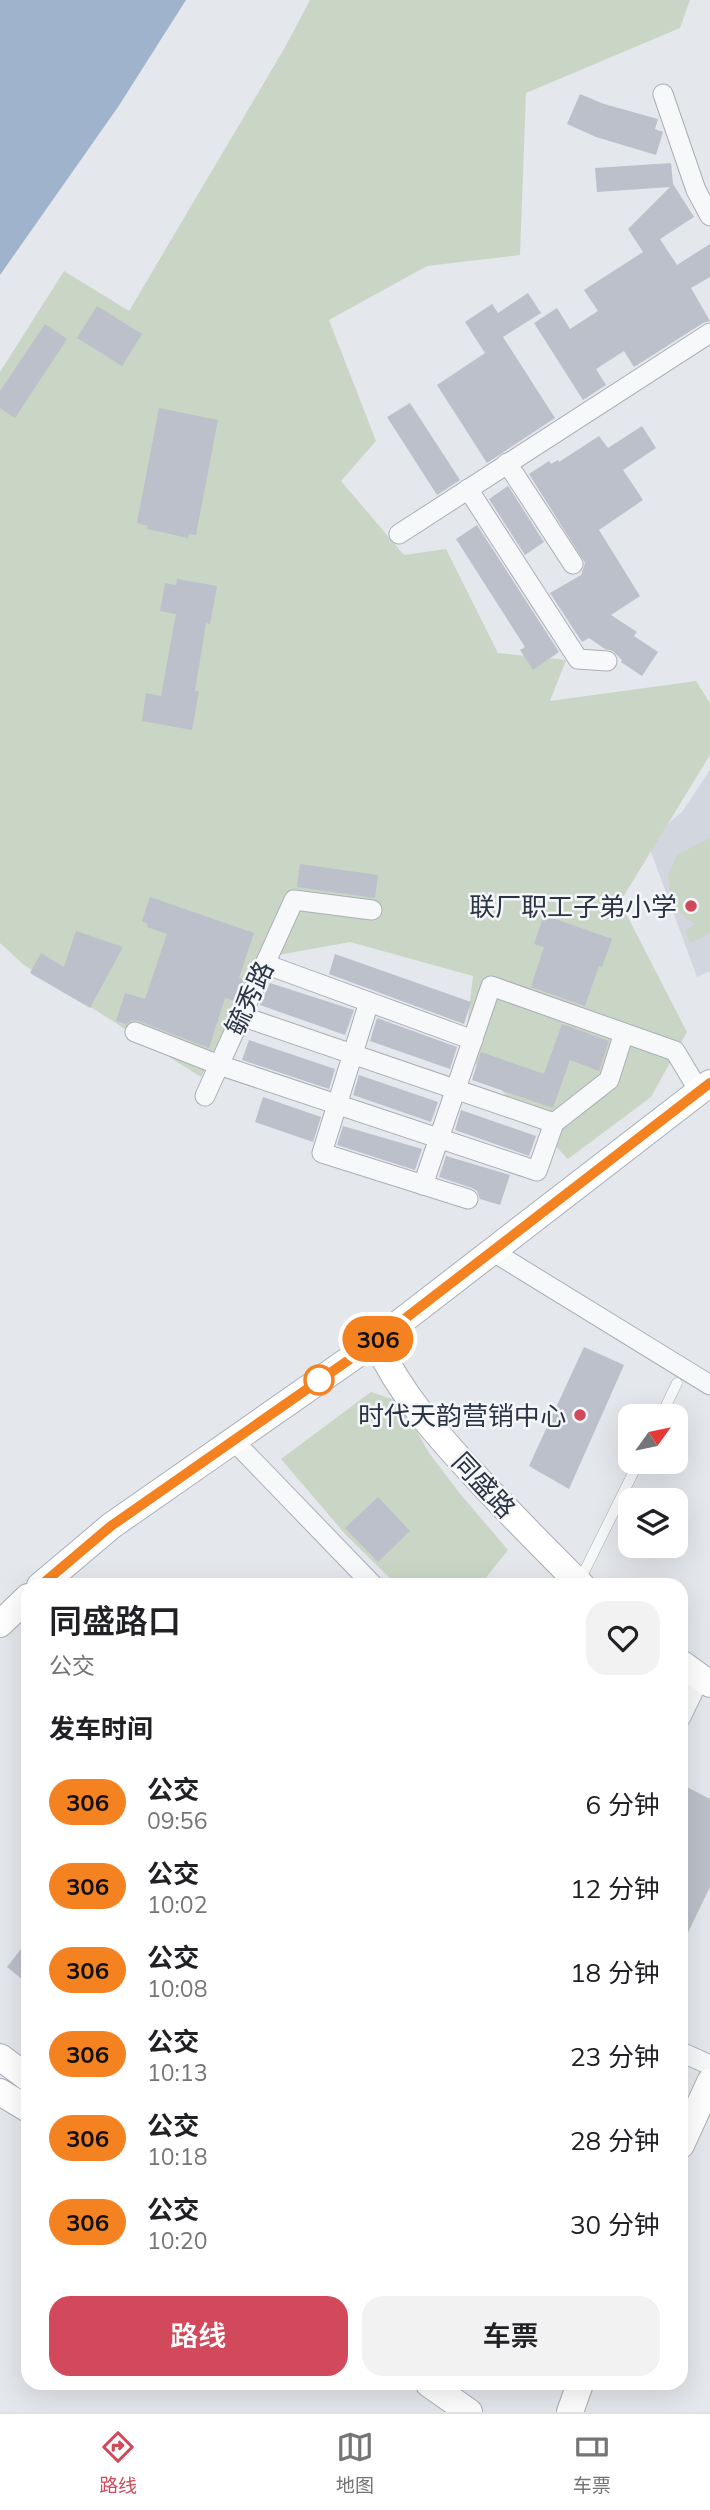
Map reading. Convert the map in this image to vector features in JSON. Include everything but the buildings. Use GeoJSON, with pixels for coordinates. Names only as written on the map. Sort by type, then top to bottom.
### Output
{"type":"FeatureCollection","features":[{"type":"Feature","properties":{"kind":"main road"},"geometry":{"type":"LineString","coordinates":[[49,1578],[111,1526],[376,1341],[705,1087]]}},
{"type":"Feature","properties":{"kind":"main road","name":"同盛路"},"geometry":{"type":"LineString","coordinates":[[376,1341],[398,1383],[444,1442],[574,1578]]}},
{"type":"Feature","properties":{"kind":"main road"},"geometry":{"type":"LineString","coordinates":[[0,1624],[21,1604]]}},
{"type":"Feature","properties":{"kind":"main road"},"geometry":{"type":"LineString","coordinates":[[688,1670],[703,1685]]}},
{"type":"Feature","properties":{"kind":"main road"},"geometry":{"type":"LineString","coordinates":[[0,2057],[21,2073]]}},
{"type":"Feature","properties":{"kind":"main road"},"geometry":{"type":"LineString","coordinates":[[688,2130],[710,2082]]}},
{"type":"Feature","properties":{"kind":"main road"},"geometry":{"type":"LineString","coordinates":[[0,2092],[21,2105]]}},
{"type":"Feature","properties":{"kind":"main road"},"geometry":{"type":"LineString","coordinates":[[438,2390],[469,2412]]}},
{"type":"Feature","properties":{"kind":"main road"},"geometry":{"type":"LineString","coordinates":[[570,2412],[578,2390]]}},
{"type":"Feature","properties":{"kind":"street"},"geometry":{"type":"LineString","coordinates":[[663,94],[696,190],[710,216]]}},
{"type":"Feature","properties":{"kind":"street"},"geometry":{"type":"LineString","coordinates":[[398,534],[710,333]]}},
{"type":"Feature","properties":{"kind":"street"},"geometry":{"type":"LineString","coordinates":[[507,463],[573,564]]}},
{"type":"Feature","properties":{"kind":"street"},"geometry":{"type":"LineString","coordinates":[[468,489],[578,659],[607,661]]}},
{"type":"Feature","properties":{"kind":"street","name":"毓秀路"},"geometry":{"type":"LineString","coordinates":[[205,1096],[294,900],[372,910]]}},
{"type":"Feature","properties":{"kind":"street"},"geometry":{"type":"LineString","coordinates":[[265,964],[473,1040]]}},
{"type":"Feature","properties":{"kind":"street"},"geometry":{"type":"LineString","coordinates":[[423,1185],[492,986],[675,1051],[705,1087]]}},
{"type":"Feature","properties":{"kind":"street"},"geometry":{"type":"LineString","coordinates":[[369,1002],[322,1153],[468,1199]]}},
{"type":"Feature","properties":{"kind":"street"},"geometry":{"type":"LineString","coordinates":[[241,1016],[554,1123]]}},
{"type":"Feature","properties":{"kind":"street"},"geometry":{"type":"LineString","coordinates":[[135,1032],[219,1065],[537,1171],[554,1123],[609,1080],[624,1033]]}},
{"type":"Feature","properties":{"kind":"street"},"geometry":{"type":"LineString","coordinates":[[492,1251],[710,1385]]}},
{"type":"Feature","properties":{"kind":"street"},"geometry":{"type":"LineString","coordinates":[[233,1440],[366,1578]]}},
{"type":"Feature","properties":{"kind":"street"},"geometry":{"type":"LineString","coordinates":[[688,1707],[703,1685]]}},
{"type":"Feature","properties":{"kind":"street"},"geometry":{"type":"LineString","coordinates":[[688,2055],[710,2065]]}},
{"type":"Feature","properties":{"kind":"lane"},"geometry":{"type":"LineString","coordinates":[[667,1404],[677,1383]]}},
{"type":"Feature","properties":{"kind":"lane"},"geometry":{"type":"LineString","coordinates":[[583,1578],[633,1474]]}},
{"type":"Feature","properties":{"kind":"shaded area","name":"联厂职工子弟小学"},"geometry":{"type":"Polygon","coordinates":[[[710,770],[710,971],[697,977],[647,841],[682,812],[710,770]]]}},
{"type":"Feature","properties":{"kind":"green space"},"geometry":{"type":"Polygon","coordinates":[[[310,0],[690,0],[680,28],[526,93],[520,255],[427,266],[329,320],[376,441],[341,481],[404,555],[446,549],[498,653],[566,660],[550,701],[696,681],[710,703],[710,755],[620,902],[687,1032],[651,1097],[568,1159],[464,1052],[473,976],[350,942],[262,958],[201,1077],[24,965],[0,943],[0,372],[64,271],[129,311],[284,49],[310,0]]]}},
{"type":"Feature","properties":{"kind":"green space"},"geometry":{"type":"Polygon","coordinates":[[[710,838],[710,933],[690,943],[685,930],[696,924],[684,917],[671,900],[668,876],[677,855],[710,838]]]}},
{"type":"Feature","properties":{"kind":"green space"},"geometry":{"type":"Polygon","coordinates":[[[371,1392],[400,1402],[429,1453],[508,1550],[486,1578],[390,1578],[346,1535],[281,1459],[371,1392]]]}},
{"type":"Feature","properties":{"kind":"water"},"geometry":{"type":"Polygon","coordinates":[[[0,0],[186,0],[118,107],[0,275],[0,0]]]}},
{"type":"Feature","properties":{"kind":"bus line","name":"306"},"geometry":{"type":"LineString","coordinates":[[48,1578],[111,1526],[376,1341],[710,1083]]}},
{"type":"Feature","properties":{"kind":"place","name":"联厂职工子弟小学"},"geometry":{"type":"Point","coordinates":[691,906]}},
{"type":"Feature","properties":{"kind":"place","name":"时代天韵营销中心"},"geometry":{"type":"Point","coordinates":[580,1415]}}]}
